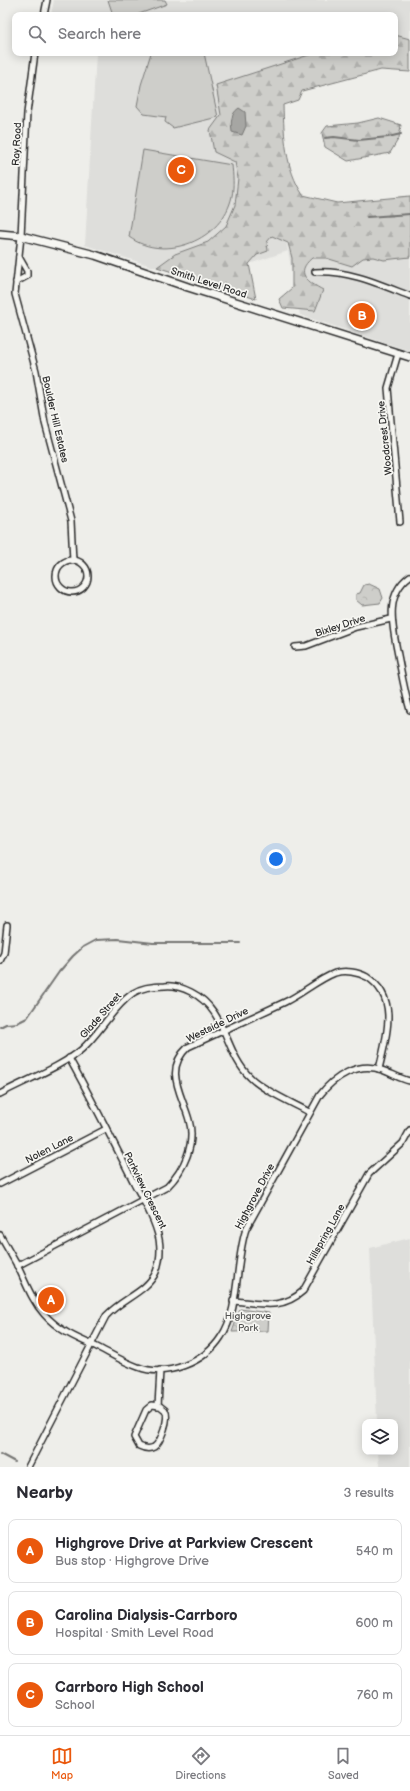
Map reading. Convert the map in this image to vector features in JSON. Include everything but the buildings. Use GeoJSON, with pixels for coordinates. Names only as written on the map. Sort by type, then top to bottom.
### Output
{"type":"FeatureCollection","features":[{"type":"Feature","properties":{"kind":"main road","name":"Smith Level Road"},"geometry":{"type":"LineString","coordinates":[[0,234],[21,236],[95,255],[410,357]]}},
{"type":"Feature","properties":{"kind":"street"},"geometry":{"type":"LineString","coordinates":[[45,12],[47,0]]}},
{"type":"Feature","properties":{"kind":"street","name":"Ray Road"},"geometry":{"type":"LineString","coordinates":[[21,236],[26,113],[35,56]]}},
{"type":"Feature","properties":{"kind":"street","name":"Boulder Hill Estates"},"geometry":{"type":"LineString","coordinates":[[21,236],[15,294],[36,371],[45,423],[72,521],[73,561]]}},
{"type":"Feature","properties":{"kind":"street","name":"Boulder Hill Estates"},"geometry":{"type":"LineString","coordinates":[[16,282],[27,276],[27,271],[19,257]]}},
{"type":"Feature","properties":{"kind":"street"},"geometry":{"type":"LineString","coordinates":[[315,272],[330,271],[350,274],[410,296]]}},
{"type":"Feature","properties":{"kind":"street","name":"Woodcrest Drive"},"geometry":{"type":"LineString","coordinates":[[398,354],[388,388],[400,522]]}},
{"type":"Feature","properties":{"kind":"street"},"geometry":{"type":"LineString","coordinates":[[73,561],[78,562],[85,568],[88,577],[84,587],[80,590],[71,592],[62,589],[56,576],[60,567],[64,563],[73,561]]}},
{"type":"Feature","properties":{"kind":"street"},"geometry":{"type":"LineString","coordinates":[[410,576],[398,588],[394,600],[391,619],[410,710]]}},
{"type":"Feature","properties":{"kind":"street","name":"Bixley Drive"},"geometry":{"type":"LineString","coordinates":[[295,647],[306,646],[356,627],[391,619]]}},
{"type":"Feature","properties":{"kind":"street"},"geometry":{"type":"LineString","coordinates":[[0,961],[4,953],[7,925]]}},
{"type":"Feature","properties":{"kind":"street","name":"Westside Drive"},"geometry":{"type":"LineString","coordinates":[[17,1266],[167,1187],[175,1179],[184,1164],[189,1150],[191,1136],[190,1121],[177,1086],[176,1075],[176,1065],[180,1054],[188,1047],[287,1001],[325,978],[336,973],[349,972],[363,974],[378,985],[385,996],[389,1024],[379,1069]]}},
{"type":"Feature","properties":{"kind":"street","name":"Glade Street"},"geometry":{"type":"LineString","coordinates":[[0,1094],[69,1058],[93,1039],[124,1000],[135,992],[146,988],[172,986],[186,989],[201,997],[211,1007],[224,1030],[239,1063],[249,1077],[260,1086],[310,1112]]}},
{"type":"Feature","properties":{"kind":"street","name":"Parkview Crescent"},"geometry":{"type":"LineString","coordinates":[[28,1467],[106,1316],[117,1305],[146,1285],[153,1277],[158,1265],[160,1250],[159,1237],[142,1200],[69,1058]]}},
{"type":"Feature","properties":{"kind":"street","name":"Highgrove Drive"},"geometry":{"type":"LineString","coordinates":[[0,1235],[34,1302],[44,1315],[59,1328],[139,1368],[160,1370],[187,1365],[198,1359],[211,1348],[221,1337],[229,1321],[241,1242],[246,1229],[320,1094],[337,1077],[360,1069],[379,1069],[410,1082]]}},
{"type":"Feature","properties":{"kind":"street","name":"Nolen Lane"},"geometry":{"type":"LineString","coordinates":[[0,1184],[106,1129]]}},
{"type":"Feature","properties":{"kind":"street","name":"Hillspring Lane"},"geometry":{"type":"LineString","coordinates":[[233,1301],[275,1305],[294,1299],[303,1291],[369,1174],[403,1143],[410,1130]]}},
{"type":"Feature","properties":{"kind":"street"},"geometry":{"type":"LineString","coordinates":[[158,1406],[160,1370]]}},
{"type":"Feature","properties":{"kind":"street"},"geometry":{"type":"LineString","coordinates":[[152,1405],[158,1406],[162,1407],[167,1413],[166,1423],[155,1446],[151,1448],[144,1448],[136,1443],[135,1433],[146,1410],[152,1405]]}},
{"type":"Feature","properties":{"kind":"shaded area"},"geometry":{"type":"Polygon","coordinates":[[[54,0],[410,0],[410,55],[259,94],[288,251],[249,264],[256,299],[85,245],[96,56],[398,56],[398,12],[52,12],[54,0]]]}},
{"type":"Feature","properties":{"kind":"shaded area"},"geometry":{"type":"Polygon","coordinates":[[[239,108],[245,112],[246,126],[242,135],[232,132],[231,122],[234,113],[239,108]]]}},
{"type":"Feature","properties":{"kind":"shaded area"},"geometry":{"type":"Polygon","coordinates":[[[410,243],[410,351],[300,315],[288,251],[410,243]]]}},
{"type":"Feature","properties":{"kind":"shaded area"},"geometry":{"type":"Polygon","coordinates":[[[410,1238],[410,1467],[379,1467],[378,1455],[398,1455],[398,1419],[377,1419],[370,1248],[410,1238]]]}},
{"type":"Feature","properties":{"kind":"green space"},"geometry":{"type":"Polygon","coordinates":[[[108,0],[165,0],[167,4],[144,12],[112,12],[108,0]]]}},
{"type":"Feature","properties":{"kind":"green space"},"geometry":{"type":"Polygon","coordinates":[[[398,36],[410,39],[410,72],[381,70],[302,91],[298,100],[283,105],[285,140],[289,163],[292,174],[303,195],[337,203],[410,196],[410,257],[384,260],[373,257],[363,258],[352,266],[326,258],[312,258],[304,268],[305,277],[312,284],[323,290],[315,311],[283,308],[279,299],[292,288],[292,258],[288,243],[272,236],[267,242],[268,251],[257,255],[249,264],[256,299],[157,267],[175,254],[208,242],[226,226],[235,205],[238,178],[235,162],[214,152],[210,130],[221,115],[216,85],[306,56],[398,56],[398,36]]]}},
{"type":"Feature","properties":{"kind":"green space"},"geometry":{"type":"Polygon","coordinates":[[[150,56],[205,56],[218,117],[173,128],[165,122],[166,117],[144,114],[137,106],[141,85],[150,56]]]}},
{"type":"Feature","properties":{"kind":"green space"},"geometry":{"type":"Polygon","coordinates":[[[379,118],[401,125],[399,138],[390,153],[348,161],[325,147],[322,133],[327,126],[358,123],[379,118]]]}},
{"type":"Feature","properties":{"kind":"green space"},"geometry":{"type":"Polygon","coordinates":[[[143,150],[232,165],[232,196],[226,211],[217,225],[205,235],[191,243],[175,247],[159,248],[143,245],[129,237],[143,150]]]}},
{"type":"Feature","properties":{"kind":"green space"},"geometry":{"type":"Polygon","coordinates":[[[369,584],[380,589],[383,598],[380,603],[362,605],[356,600],[356,594],[360,593],[364,585],[369,584]]]}},
{"type":"Feature","properties":{"kind":"green space","name":"Highgrove Park"},"geometry":{"type":"Polygon","coordinates":[[[240,1309],[269,1313],[268,1331],[232,1332],[240,1309]]]}},
{"type":"Feature","properties":{"kind":"waterway"},"geometry":{"type":"LineString","coordinates":[[325,138],[334,137],[359,140],[401,134]]}},
{"type":"Feature","properties":{"kind":"waterway"},"geometry":{"type":"LineString","coordinates":[[367,217],[410,214]]}},
{"type":"Feature","properties":{"kind":"waterway"},"geometry":{"type":"LineString","coordinates":[[0,1027],[6,1024],[17,1023],[27,1018],[59,972],[73,956],[83,947],[96,940],[118,939],[153,943],[240,943]]}},
{"type":"Feature","properties":{"kind":"waterway"},"geometry":{"type":"LineString","coordinates":[[0,1454],[15,1462]]}},
{"type":"Feature","properties":{"kind":"place","name":"Carrboro High School"},"geometry":{"type":"Point","coordinates":[181,170]}},
{"type":"Feature","properties":{"kind":"place","name":"Carolina Dialysis-Carrboro"},"geometry":{"type":"Point","coordinates":[362,316]}},
{"type":"Feature","properties":{"kind":"place","name":"Highgrove Drive at Parkview Crescent"},"geometry":{"type":"Point","coordinates":[51,1300]}}]}
